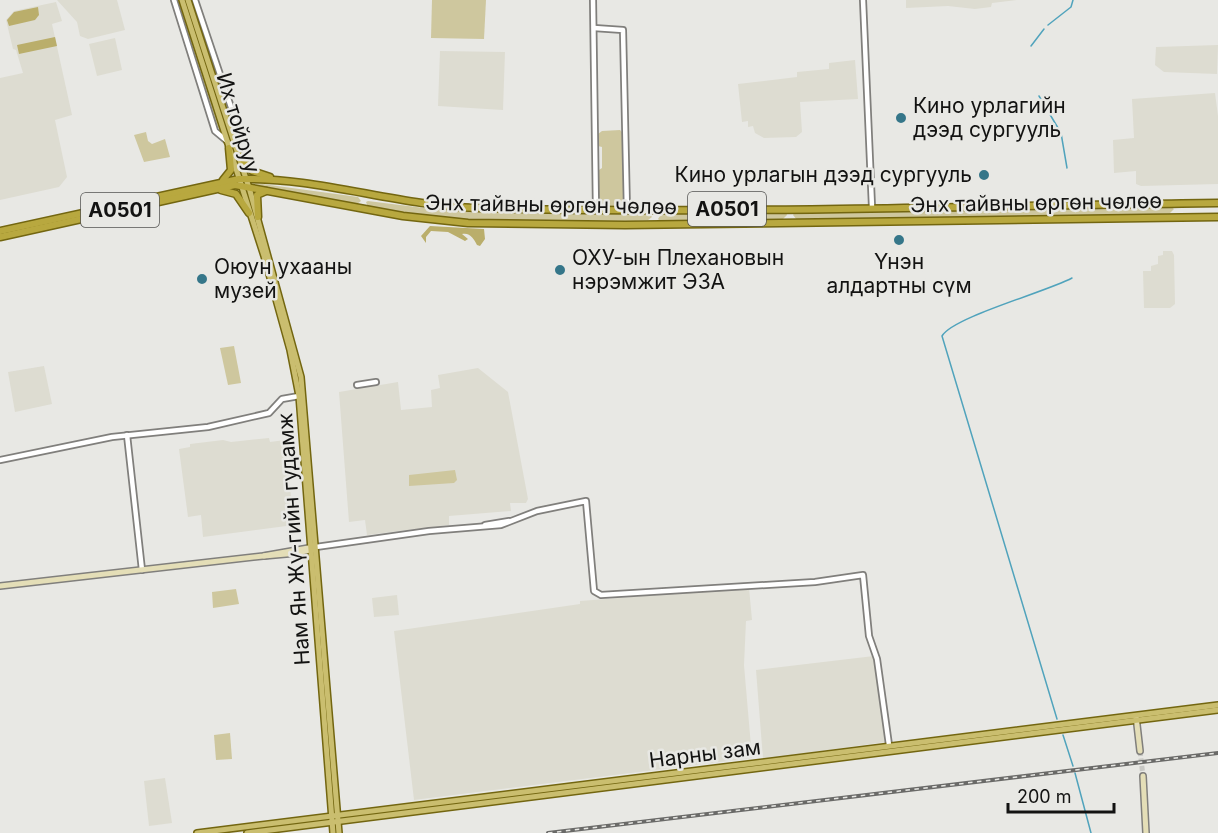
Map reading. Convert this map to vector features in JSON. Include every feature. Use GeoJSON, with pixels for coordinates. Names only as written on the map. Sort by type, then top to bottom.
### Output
{"type":"FeatureCollection","features":[{"type":"Feature","properties":{"kind":"highway"},"geometry":{"type":"LineString","coordinates":[[221,181],[231,170],[228,145]]}},
{"type":"Feature","properties":{"kind":"highway"},"geometry":{"type":"LineString","coordinates":[[240,156],[252,171],[279,180]]}},
{"type":"Feature","properties":{"kind":"highway","name":"Энх тайвны өргөн чөлөө"},"geometry":{"type":"LineString","coordinates":[[0,231],[221,181],[279,180],[439,206],[627,211],[1218,203]]}},
{"type":"Feature","properties":{"kind":"highway","name":"Энх тайвны өргөн чөлөө"},"geometry":{"type":"LineString","coordinates":[[0,237],[239,182]]}},
{"type":"Feature","properties":{"kind":"highway","name":"Энх тайвны өргөн чөлөө"},"geometry":{"type":"LineString","coordinates":[[248,182],[276,192],[369,211],[468,222],[655,225],[1218,217]]}},
{"type":"Feature","properties":{"kind":"highway"},"geometry":{"type":"LineString","coordinates":[[202,191],[233,192],[249,213]]}},
{"type":"Feature","properties":{"kind":"highway"},"geometry":{"type":"LineString","coordinates":[[258,217],[257,195],[264,191],[276,192]]}},
{"type":"Feature","properties":{"kind":"highway"},"geometry":{"type":"LineString","coordinates":[[352,207],[362,202],[357,193]]}},
{"type":"Feature","properties":{"kind":"highway"},"geometry":{"type":"LineString","coordinates":[[369,211],[364,206],[364,201],[375,196]]}},
{"type":"Feature","properties":{"kind":"highway"},"geometry":{"type":"LineString","coordinates":[[779,223],[788,214],[780,209]]}},
{"type":"Feature","properties":{"kind":"highway"},"geometry":{"type":"LineString","coordinates":[[797,209],[790,217],[799,223]]}},
{"type":"Feature","properties":{"kind":"highway"},"geometry":{"type":"LineString","coordinates":[[654,210],[655,225]]}},
{"type":"Feature","properties":{"kind":"main road","name":"Их тойруу"},"geometry":{"type":"LineString","coordinates":[[182,0],[264,256]]}},
{"type":"Feature","properties":{"kind":"main road","name":"Их тойруу"},"geometry":{"type":"LineString","coordinates":[[188,0],[258,217]]}},
{"type":"Feature","properties":{"kind":"main road","name":"Нам Ян Жү-гийн гудамж"},"geometry":{"type":"LineString","coordinates":[[258,217],[301,377],[313,548]]}},
{"type":"Feature","properties":{"kind":"main road","name":"Нам Ян Жү-гийн гудамж"},"geometry":{"type":"LineString","coordinates":[[264,256],[290,350],[299,396],[335,819]]}},
{"type":"Feature","properties":{"kind":"main road"},"geometry":{"type":"LineString","coordinates":[[0,586],[263,556],[313,548]]}},
{"type":"Feature","properties":{"kind":"main road","name":"Нарны зам"},"geometry":{"type":"LineString","coordinates":[[197,833],[502,799],[1136,718],[1218,705]]}},
{"type":"Feature","properties":{"kind":"main road","name":"Нарны зам"},"geometry":{"type":"LineString","coordinates":[[502,799],[889,745],[1218,710]]}},
{"type":"Feature","properties":{"kind":"main road"},"geometry":{"type":"LineString","coordinates":[[1136,718],[1140,751]]}},
{"type":"Feature","properties":{"kind":"main road"},"geometry":{"type":"LineString","coordinates":[[1143,776],[1146,833]]}},
{"type":"Feature","properties":{"kind":"main road"},"geometry":{"type":"LineString","coordinates":[[333,833],[335,819]]}},
{"type":"Feature","properties":{"kind":"main road"},"geometry":{"type":"LineString","coordinates":[[335,819],[339,833]]}},
{"type":"Feature","properties":{"kind":"main road","name":"Нарны зам"},"geometry":{"type":"LineString","coordinates":[[247,833],[335,819]]}},
{"type":"Feature","properties":{"kind":"street"},"geometry":{"type":"LineString","coordinates":[[174,0],[215,131],[228,145]]}},
{"type":"Feature","properties":{"kind":"street"},"geometry":{"type":"LineString","coordinates":[[195,0],[236,122],[233,136]]}},
{"type":"Feature","properties":{"kind":"street"},"geometry":{"type":"LineString","coordinates":[[593,0],[596,210]]}},
{"type":"Feature","properties":{"kind":"street"},"geometry":{"type":"LineString","coordinates":[[863,0],[872,207]]}},
{"type":"Feature","properties":{"kind":"street"},"geometry":{"type":"LineString","coordinates":[[594,28],[623,30],[627,211]]}},
{"type":"Feature","properties":{"kind":"street"},"geometry":{"type":"LineString","coordinates":[[357,385],[376,382]]}},
{"type":"Feature","properties":{"kind":"street"},"geometry":{"type":"LineString","coordinates":[[0,460],[127,435],[208,427],[269,413],[282,399],[299,396]]}},
{"type":"Feature","properties":{"kind":"street"},"geometry":{"type":"LineString","coordinates":[[127,435],[142,570]]}},
{"type":"Feature","properties":{"kind":"street"},"geometry":{"type":"LineString","coordinates":[[313,548],[485,525],[501,525],[537,511],[586,501],[594,591],[601,595],[815,582],[863,575],[869,636],[877,659],[889,745]]}},
{"type":"Feature","properties":{"kind":"shaded area"},"geometry":{"type":"Polygon","coordinates":[[[57,0],[117,0],[125,30],[88,39],[80,36],[77,22],[57,0]]]}},
{"type":"Feature","properties":{"kind":"shaded area"},"geometry":{"type":"Polygon","coordinates":[[[176,0],[180,0],[222,134],[214,121],[176,0]]]}},
{"type":"Feature","properties":{"kind":"shaded area"},"geometry":{"type":"Polygon","coordinates":[[[432,0],[486,0],[484,39],[431,38],[432,0]]]}},
{"type":"Feature","properties":{"kind":"shaded area"},"geometry":{"type":"Polygon","coordinates":[[[906,0],[1017,0],[992,3],[991,7],[975,9],[948,6],[906,8],[906,0]]]}},
{"type":"Feature","properties":{"kind":"shaded area"},"geometry":{"type":"Polygon","coordinates":[[[56,2],[62,21],[52,24],[72,115],[55,120],[67,177],[59,187],[0,200],[0,78],[23,73],[16,50],[13,49],[6,20],[14,11],[56,2]]]}},
{"type":"Feature","properties":{"kind":"shaded area"},"geometry":{"type":"Polygon","coordinates":[[[38,7],[39,15],[35,20],[9,26],[7,20],[14,12],[38,7]]]}},
{"type":"Feature","properties":{"kind":"shaded area"},"geometry":{"type":"Polygon","coordinates":[[[55,37],[57,46],[19,54],[17,45],[55,37]]]}},
{"type":"Feature","properties":{"kind":"shaded area"},"geometry":{"type":"Polygon","coordinates":[[[115,38],[122,70],[97,76],[89,44],[115,38]]]}},
{"type":"Feature","properties":{"kind":"shaded area"},"geometry":{"type":"Polygon","coordinates":[[[1218,45],[1217,74],[1164,72],[1155,65],[1156,47],[1218,45]]]}},
{"type":"Feature","properties":{"kind":"shaded area"},"geometry":{"type":"Polygon","coordinates":[[[440,51],[505,52],[503,110],[438,106],[440,51]]]}},
{"type":"Feature","properties":{"kind":"shaded area"},"geometry":{"type":"Polygon","coordinates":[[[855,60],[858,99],[800,102],[802,132],[796,137],[764,138],[755,133],[753,126],[748,127],[748,121],[742,122],[738,84],[797,77],[797,72],[829,69],[829,63],[855,60]]]}},
{"type":"Feature","properties":{"kind":"shaded area"},"geometry":{"type":"Polygon","coordinates":[[[1215,93],[1218,116],[1218,184],[1141,186],[1136,184],[1136,171],[1114,173],[1113,140],[1134,138],[1132,99],[1215,93]]]}},
{"type":"Feature","properties":{"kind":"shaded area"},"geometry":{"type":"Polygon","coordinates":[[[620,130],[623,133],[625,205],[622,207],[599,205],[599,170],[602,168],[602,147],[598,146],[598,134],[602,131],[620,130]]]}},
{"type":"Feature","properties":{"kind":"shaded area"},"geometry":{"type":"Polygon","coordinates":[[[146,132],[148,141],[152,144],[165,139],[170,157],[144,162],[134,135],[146,132]]]}},
{"type":"Feature","properties":{"kind":"shaded area"},"geometry":{"type":"Polygon","coordinates":[[[252,184],[358,197],[361,201],[357,204],[252,184]]]}},
{"type":"Feature","properties":{"kind":"shaded area"},"geometry":{"type":"Polygon","coordinates":[[[366,202],[432,209],[649,213],[652,217],[648,220],[623,222],[451,219],[368,207],[366,202]]]}},
{"type":"Feature","properties":{"kind":"shaded area"},"geometry":{"type":"Polygon","coordinates":[[[1170,206],[1174,209],[1170,213],[1147,215],[797,220],[793,215],[795,212],[1170,206]]]}},
{"type":"Feature","properties":{"kind":"shaded area"},"geometry":{"type":"Polygon","coordinates":[[[786,212],[787,215],[783,219],[661,222],[658,219],[662,213],[786,212]]]}},
{"type":"Feature","properties":{"kind":"shaded area"},"geometry":{"type":"Polygon","coordinates":[[[430,226],[484,229],[485,239],[480,246],[467,234],[462,234],[468,239],[465,241],[448,232],[431,231],[426,237],[426,243],[421,236],[430,226]]]}},
{"type":"Feature","properties":{"kind":"shaded area"},"geometry":{"type":"Polygon","coordinates":[[[1163,251],[1172,251],[1174,255],[1175,304],[1170,308],[1144,308],[1143,271],[1151,271],[1151,266],[1158,264],[1158,256],[1163,255],[1163,251]]]}},
{"type":"Feature","properties":{"kind":"shaded area"},"geometry":{"type":"Polygon","coordinates":[[[234,346],[241,383],[228,385],[220,348],[234,346]]]}},
{"type":"Feature","properties":{"kind":"shaded area"},"geometry":{"type":"Polygon","coordinates":[[[44,366],[52,404],[15,412],[8,372],[44,366]]]}},
{"type":"Feature","properties":{"kind":"shaded area"},"geometry":{"type":"Polygon","coordinates":[[[478,368],[508,392],[528,499],[526,503],[510,503],[511,511],[449,516],[449,525],[367,535],[365,520],[349,522],[339,392],[398,382],[401,410],[432,407],[431,390],[440,388],[438,375],[478,368]]]}},
{"type":"Feature","properties":{"kind":"shaded area"},"geometry":{"type":"Polygon","coordinates":[[[269,438],[270,442],[285,440],[294,525],[203,537],[201,515],[188,517],[179,449],[190,447],[190,444],[269,438]]]}},
{"type":"Feature","properties":{"kind":"shaded area"},"geometry":{"type":"Polygon","coordinates":[[[455,470],[457,480],[454,483],[409,486],[409,475],[455,470]]]}},
{"type":"Feature","properties":{"kind":"shaded area"},"geometry":{"type":"Polygon","coordinates":[[[749,588],[752,620],[746,621],[744,665],[752,758],[414,800],[394,631],[580,604],[580,601],[749,588]]]}},
{"type":"Feature","properties":{"kind":"shaded area"},"geometry":{"type":"Polygon","coordinates":[[[236,589],[239,604],[213,608],[212,592],[236,589]]]}},
{"type":"Feature","properties":{"kind":"shaded area"},"geometry":{"type":"Polygon","coordinates":[[[397,595],[399,615],[374,617],[372,598],[397,595]]]}},
{"type":"Feature","properties":{"kind":"shaded area"},"geometry":{"type":"Polygon","coordinates":[[[874,656],[885,742],[763,759],[756,670],[874,656]]]}},
{"type":"Feature","properties":{"kind":"shaded area"},"geometry":{"type":"Polygon","coordinates":[[[230,733],[232,759],[216,760],[214,735],[230,733]]]}},
{"type":"Feature","properties":{"kind":"shaded area"},"geometry":{"type":"Polygon","coordinates":[[[165,778],[172,823],[149,826],[144,781],[165,778]]]}},
{"type":"Feature","properties":{"kind":"waterway"},"geometry":{"type":"LineString","coordinates":[[1048,25],[1071,7],[1073,0]]}},
{"type":"Feature","properties":{"kind":"waterway"},"geometry":{"type":"LineString","coordinates":[[1031,46],[1044,29]]}},
{"type":"Feature","properties":{"kind":"waterway"},"geometry":{"type":"LineString","coordinates":[[1039,96],[1061,133],[1067,168]]}},
{"type":"Feature","properties":{"kind":"waterway"},"geometry":{"type":"LineString","coordinates":[[1057,719],[942,336],[963,321],[1072,278]]}},
{"type":"Feature","properties":{"kind":"waterway"},"geometry":{"type":"LineString","coordinates":[[1063,735],[1073,766]]}},
{"type":"Feature","properties":{"kind":"waterway"},"geometry":{"type":"LineString","coordinates":[[1075,773],[1091,833]]}},
{"type":"Feature","properties":{"kind":"tunnel"},"geometry":{"type":"LineString","coordinates":[[1140,751],[1143,776]]}},
{"type":"Feature","properties":{"kind":"railway"},"geometry":{"type":"LineString","coordinates":[[548,833],[1218,753]]}},
{"type":"Feature","properties":{"kind":"place","name":"Кино урлагийн дээд сургууль"},"geometry":{"type":"Point","coordinates":[901,118]}},
{"type":"Feature","properties":{"kind":"place","name":"Кино урлагын дээд сургууль"},"geometry":{"type":"Point","coordinates":[984,175]}},
{"type":"Feature","properties":{"kind":"place","name":"Үнэн алдартны сүм"},"geometry":{"type":"Point","coordinates":[899,240]}},
{"type":"Feature","properties":{"kind":"place","name":"ОХУ-ын Плехановын нэрэмжит ЭЗА"},"geometry":{"type":"Point","coordinates":[560,270]}},
{"type":"Feature","properties":{"kind":"place","name":"Оюун ухааны музей"},"geometry":{"type":"Point","coordinates":[202,279]}}]}
